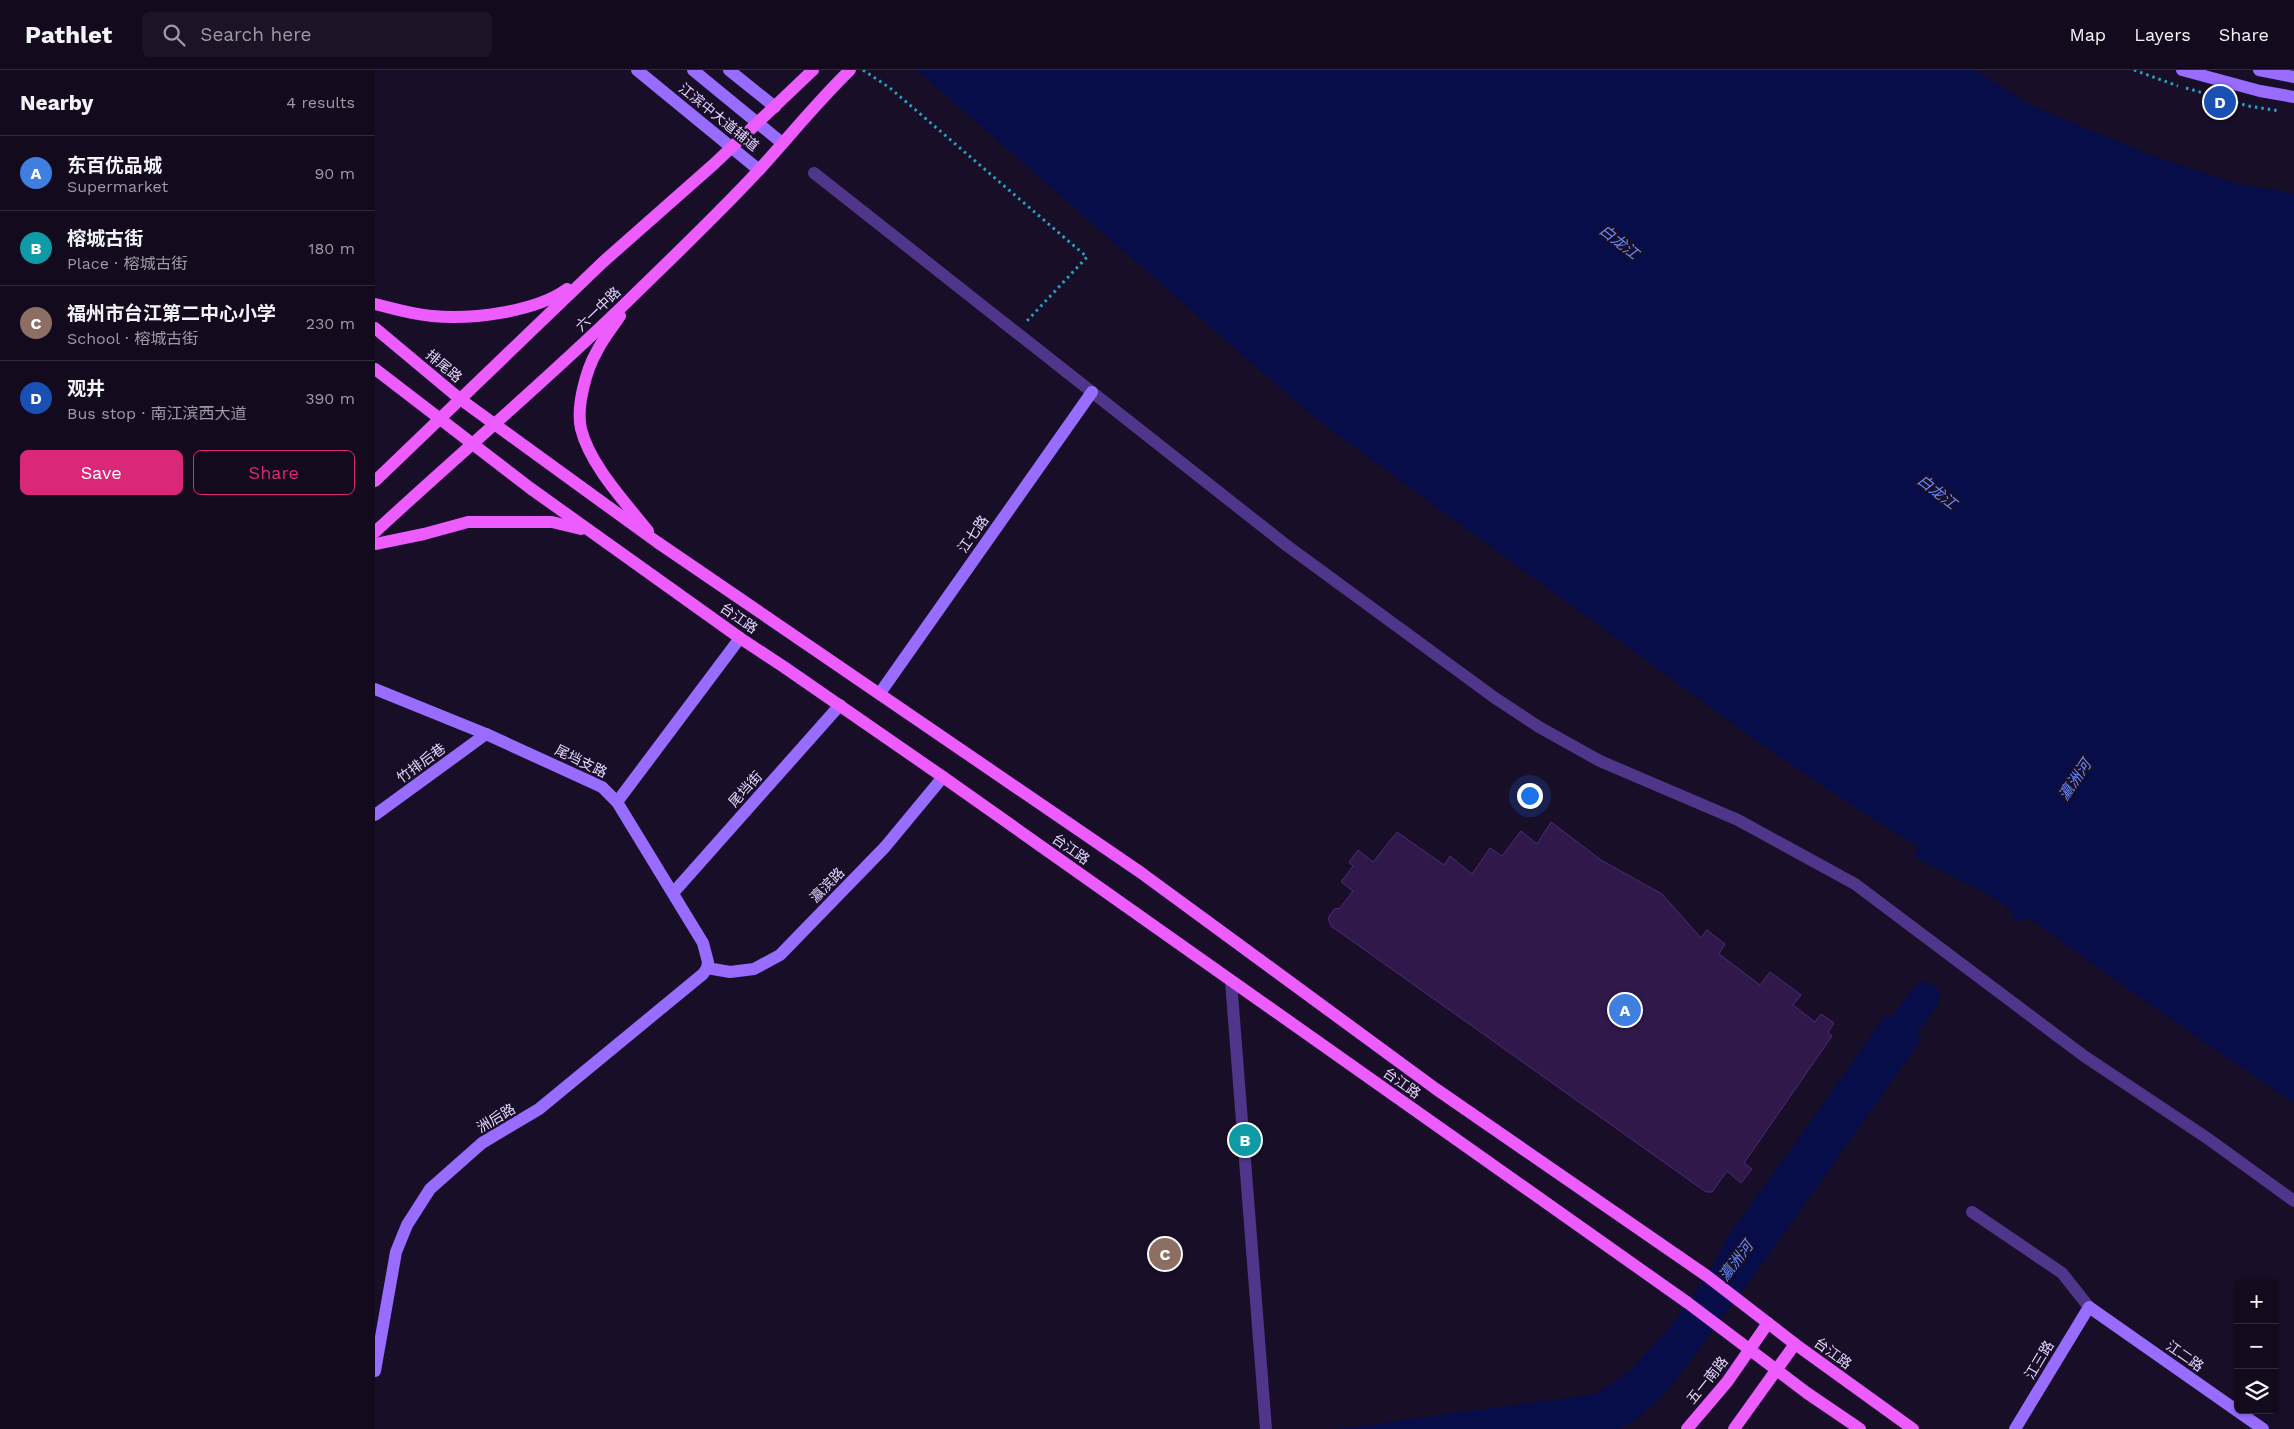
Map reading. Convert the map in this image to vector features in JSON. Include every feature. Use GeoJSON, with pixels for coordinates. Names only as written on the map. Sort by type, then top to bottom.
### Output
{"type":"FeatureCollection","features":[{"type":"Feature","properties":{"kind":"main road","name":"六一中路"},"geometry":{"type":"LineString","coordinates":[[375,532],[495,425],[634,295],[759,170],[827,93],[850,70]]}},
{"type":"Feature","properties":{"kind":"main road"},"geometry":{"type":"LineString","coordinates":[[375,481],[603,262],[714,164],[812,71]]}},
{"type":"Feature","properties":{"kind":"main road"},"geometry":{"type":"LineString","coordinates":[[375,304],[412,314],[435,316],[465,316],[512,310],[554,298],[603,262]]}},
{"type":"Feature","properties":{"kind":"main road"},"geometry":{"type":"LineString","coordinates":[[634,295],[597,351],[587,372],[582,398],[581,428],[597,463],[657,542]]}},
{"type":"Feature","properties":{"kind":"main road","name":"排尾路"},"geometry":{"type":"LineString","coordinates":[[375,328],[460,399],[495,425]]}},
{"type":"Feature","properties":{"kind":"main road"},"geometry":{"type":"LineString","coordinates":[[375,369],[439,418]]}},
{"type":"Feature","properties":{"kind":"main road","name":"台江路"},"geometry":{"type":"LineString","coordinates":[[439,418],[602,540],[740,638],[943,776],[1718,1324],[1749,1350]]}},
{"type":"Feature","properties":{"kind":"main road","name":"台江路"},"geometry":{"type":"LineString","coordinates":[[495,425],[657,542],[1140,872],[1437,1089],[1707,1276],[1795,1344],[1913,1429]]}},
{"type":"Feature","properties":{"kind":"main road"},"geometry":{"type":"LineString","coordinates":[[375,544],[424,534],[468,522],[506,521],[552,522],[580,528],[602,540]]}},
{"type":"Feature","properties":{"kind":"main road","name":"五一南路"},"geometry":{"type":"LineString","coordinates":[[1687,1429],[1727,1382],[1768,1323]]}},
{"type":"Feature","properties":{"kind":"main road"},"geometry":{"type":"LineString","coordinates":[[1733,1429],[1795,1344]]}},
{"type":"Feature","properties":{"kind":"main road"},"geometry":{"type":"LineString","coordinates":[[1749,1350],[1860,1429]]}},
{"type":"Feature","properties":{"kind":"street","name":"江滨中大道辅道"},"geometry":{"type":"LineString","coordinates":[[637,70],[759,170]]}},
{"type":"Feature","properties":{"kind":"street"},"geometry":{"type":"LineString","coordinates":[[693,70],[782,143]]}},
{"type":"Feature","properties":{"kind":"street"},"geometry":{"type":"LineString","coordinates":[[729,70],[775,107]]}},
{"type":"Feature","properties":{"kind":"street"},"geometry":{"type":"LineString","coordinates":[[2182,70],[2260,91],[2294,96]]}},
{"type":"Feature","properties":{"kind":"street"},"geometry":{"type":"LineString","coordinates":[[2259,70],[2294,77]]}},
{"type":"Feature","properties":{"kind":"street"},"geometry":{"type":"LineString","coordinates":[[814,173],[1286,545],[1495,698],[1539,727],[1600,761],[1738,820],[1855,884],[2084,1056],[2207,1138],[2294,1201]]}},
{"type":"Feature","properties":{"kind":"street","name":"江七路"},"geometry":{"type":"LineString","coordinates":[[880,693],[1091,392]]}},
{"type":"Feature","properties":{"kind":"street"},"geometry":{"type":"LineString","coordinates":[[617,802],[740,638]]}},
{"type":"Feature","properties":{"kind":"street","name":"尾垱支路"},"geometry":{"type":"LineString","coordinates":[[375,689],[486,734],[602,787],[617,802],[703,943],[707,955],[707,968]]}},
{"type":"Feature","properties":{"kind":"street","name":"尾垱街"},"geometry":{"type":"LineString","coordinates":[[673,892],[840,705]]}},
{"type":"Feature","properties":{"kind":"street","name":"竹排后巷"},"geometry":{"type":"LineString","coordinates":[[375,815],[486,734]]}},
{"type":"Feature","properties":{"kind":"street","name":"瀛滨路"},"geometry":{"type":"LineString","coordinates":[[707,968],[729,972],[754,969],[780,955],[885,847],[943,776]]}},
{"type":"Feature","properties":{"kind":"street","name":"洲后路"},"geometry":{"type":"LineString","coordinates":[[375,1371],[399,1243],[412,1215],[430,1189],[482,1143],[539,1109],[707,968]]}},
{"type":"Feature","properties":{"kind":"street"},"geometry":{"type":"LineString","coordinates":[[1231,981],[1266,1429]]}},
{"type":"Feature","properties":{"kind":"street"},"geometry":{"type":"LineString","coordinates":[[1972,1212],[2062,1273],[2089,1307]]}},
{"type":"Feature","properties":{"kind":"street","name":"江三路"},"geometry":{"type":"LineString","coordinates":[[2015,1429],[2089,1307]]}},
{"type":"Feature","properties":{"kind":"street","name":"江二路"},"geometry":{"type":"LineString","coordinates":[[2089,1307],[2263,1429]]}},
{"type":"Feature","properties":{"kind":"path"},"geometry":{"type":"LineString","coordinates":[[863,70],[890,88],[1087,257],[1017,332]]}},
{"type":"Feature","properties":{"kind":"water","name":"白龙江"},"geometry":{"type":"Polygon","coordinates":[[[917,70],[1975,70],[2031,105],[2148,154],[2239,184],[2294,193],[2294,1103],[2028,918],[2018,922],[2010,911],[1995,898],[1916,858],[1917,846],[1862,812],[1758,742],[1334,432],[1303,408],[917,70]]]}},
{"type":"Feature","properties":{"kind":"water"},"geometry":{"type":"Polygon","coordinates":[[[1886,1014],[1922,1039],[1768,1256],[1668,1391],[1636,1420],[1617,1429],[1339,1429],[1596,1394],[1629,1371],[1662,1336],[1688,1303],[1707,1276],[1729,1235],[1886,1014]]]}},
{"type":"Feature","properties":{"kind":"building"},"geometry":{"type":"Polygon","coordinates":[[[1551,822],[1601,860],[1662,894],[1701,938],[1707,930],[1725,944],[1719,954],[1760,985],[1770,972],[1801,995],[1793,1005],[1815,1022],[1821,1014],[1834,1023],[1828,1032],[1832,1036],[1744,1163],[1752,1169],[1741,1183],[1727,1171],[1712,1192],[1706,1192],[1331,926],[1328,918],[1334,909],[1340,908],[1353,891],[1341,882],[1353,866],[1349,862],[1358,850],[1373,862],[1397,832],[1444,865],[1450,856],[1472,874],[1490,848],[1502,856],[1521,831],[1537,844],[1551,822]]]}},
{"type":"Feature","properties":{"kind":"waterway","name":"瀛洲河"},"geometry":{"type":"LineString","coordinates":[[1880,1059],[1925,997]]}},
{"type":"Feature","properties":{"kind":"place","name":"观井"},"geometry":{"type":"Point","coordinates":[2220,102]}},
{"type":"Feature","properties":{"kind":"place","name":"东百优品城"},"geometry":{"type":"Point","coordinates":[1625,1010]}},
{"type":"Feature","properties":{"kind":"place","name":"榕城古街"},"geometry":{"type":"Point","coordinates":[1245,1140]}},
{"type":"Feature","properties":{"kind":"place","name":"福州市台江第二中心小学"},"geometry":{"type":"Point","coordinates":[1165,1254]}}]}
